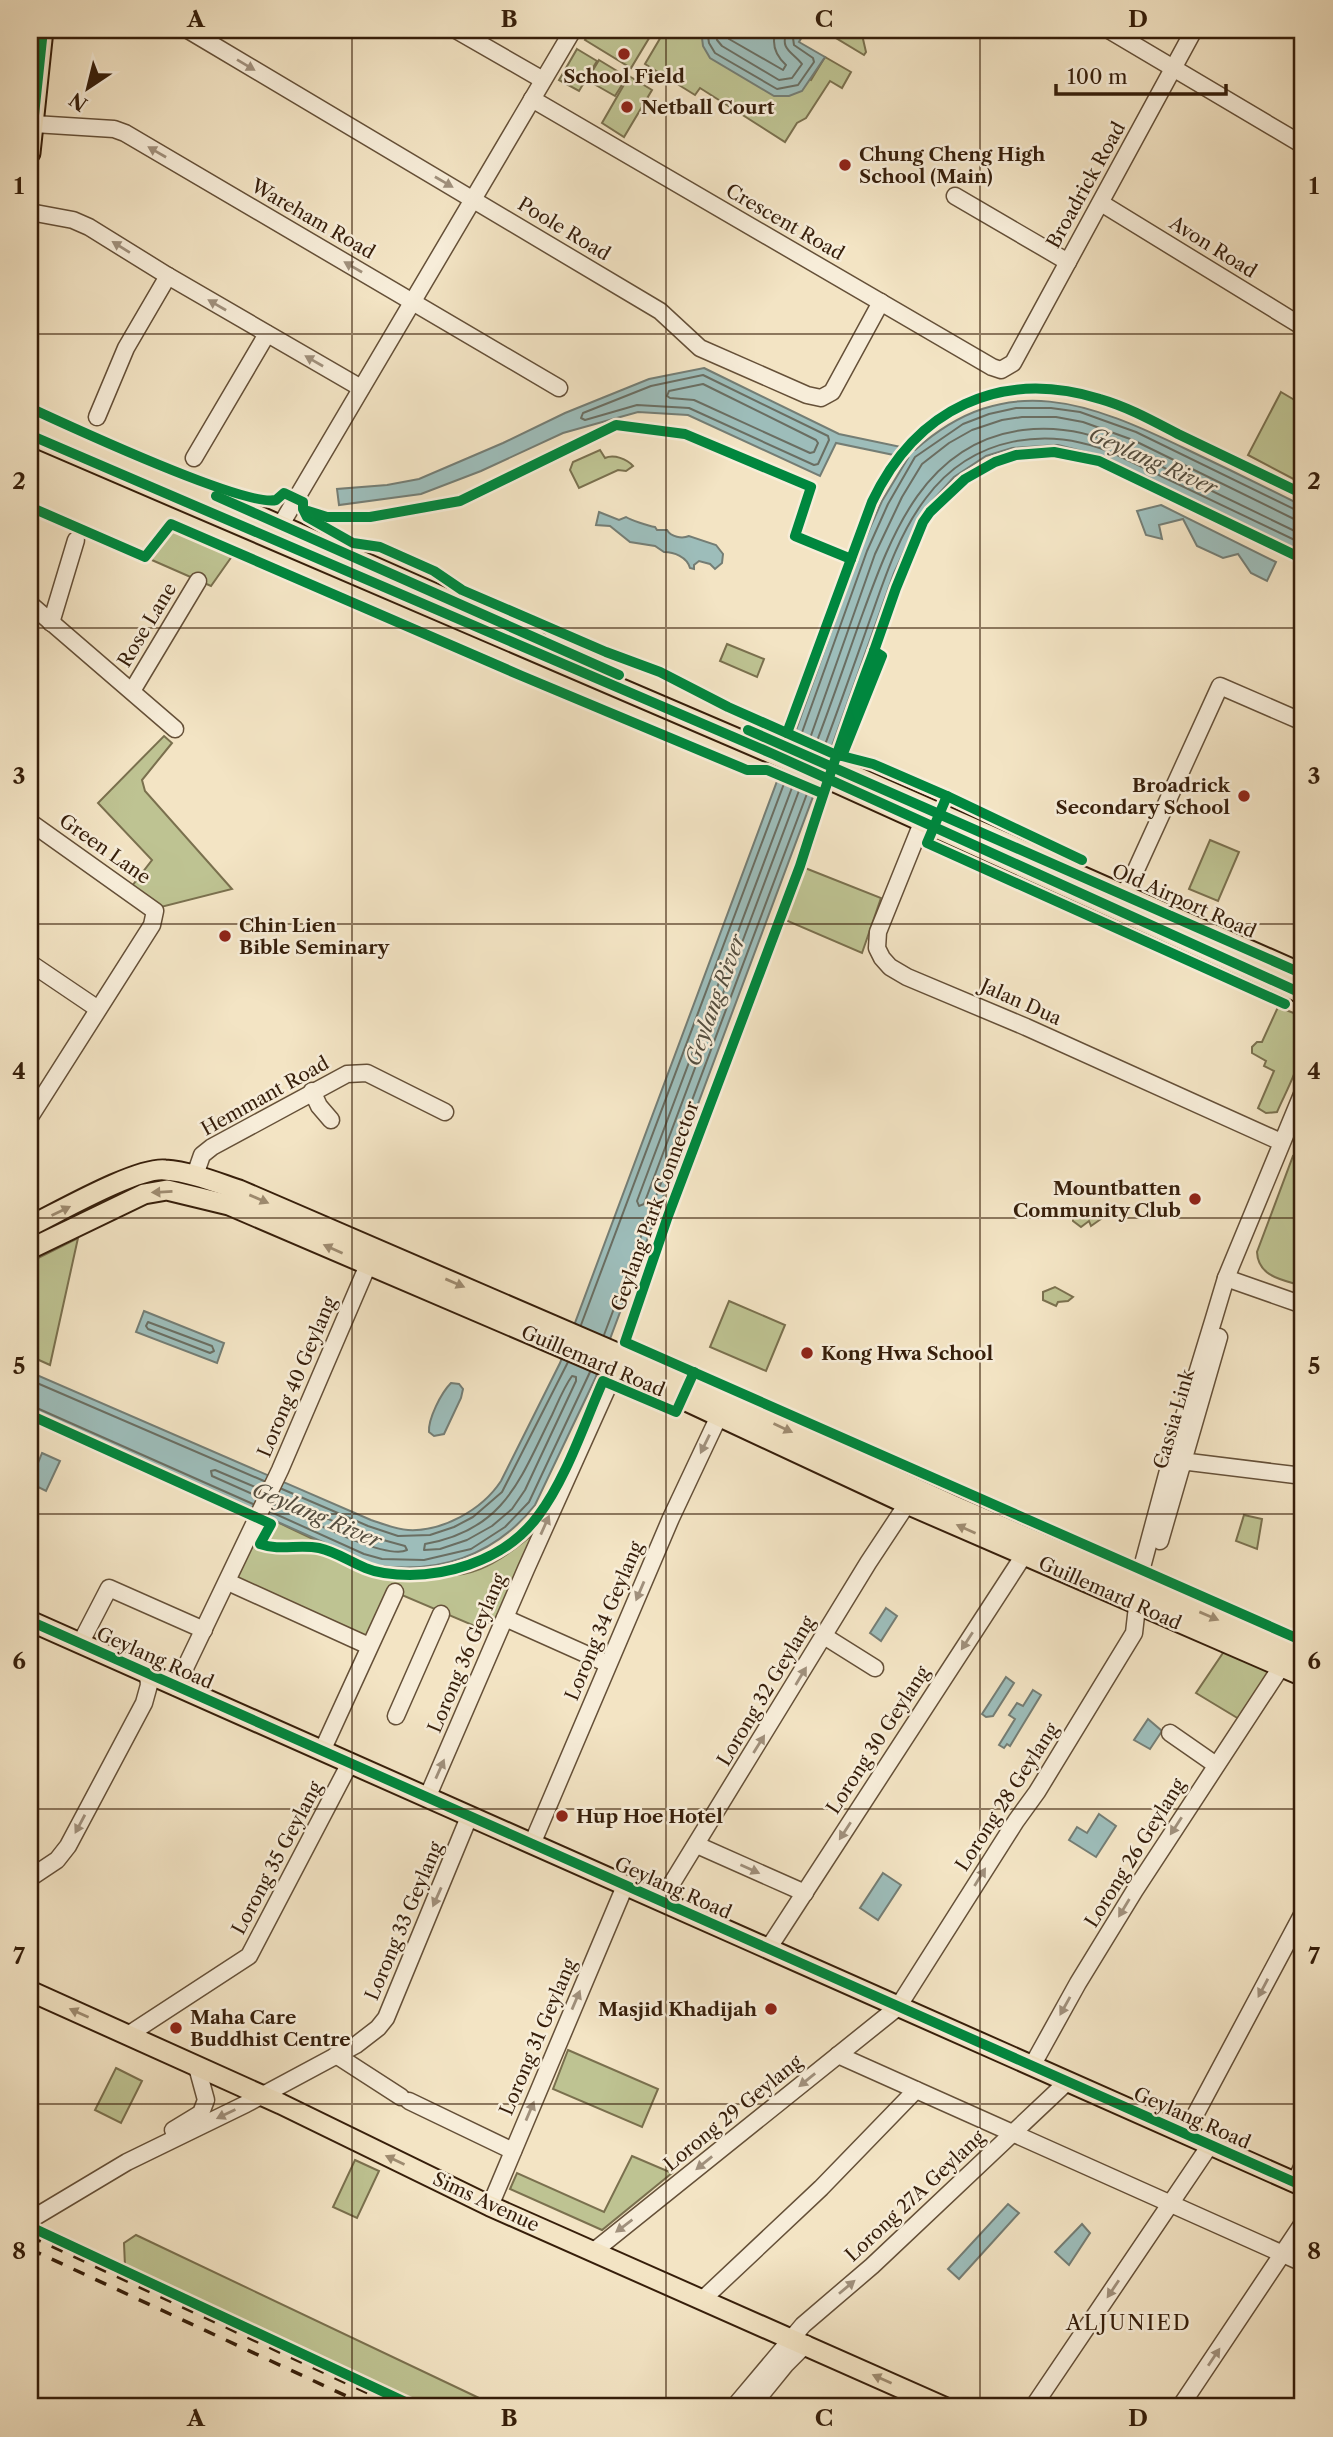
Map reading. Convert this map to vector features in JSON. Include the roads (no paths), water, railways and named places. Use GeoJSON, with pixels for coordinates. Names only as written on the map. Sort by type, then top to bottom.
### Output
{"type":"FeatureCollection","features":[{"type":"Feature","properties":{"kind":"main road"},"geometry":{"type":"LineString","coordinates":[[30,153],[43,30]]}},
{"type":"Feature","properties":{"kind":"main road"},"geometry":{"type":"LineString","coordinates":[[30,415],[277,531]]}},
{"type":"Feature","properties":{"kind":"main road"},"geometry":{"type":"LineString","coordinates":[[30,435],[277,531]]}},
{"type":"Feature","properties":{"kind":"main road","name":"Old Airport Road"},"geometry":{"type":"LineString","coordinates":[[277,531],[826,772],[1125,894],[1303,974]]}},
{"type":"Feature","properties":{"kind":"main road","name":"Old Airport Road"},"geometry":{"type":"LineString","coordinates":[[925,814],[1303,994]]}},
{"type":"Feature","properties":{"kind":"main road","name":"Guillemard Road"},"geometry":{"type":"LineString","coordinates":[[30,1226],[121,1181],[162,1169],[195,1175],[239,1190],[562,1339],[907,1504],[1024,1555],[1303,1657]]}},
{"type":"Feature","properties":{"kind":"main road","name":"Guillemard Road"},"geometry":{"type":"LineString","coordinates":[[30,1249],[122,1203],[144,1194],[167,1190],[229,1205],[368,1265],[562,1339]]}},
{"type":"Feature","properties":{"kind":"main road","name":"Guillemard Road"},"geometry":{"type":"LineString","coordinates":[[617,1365],[954,1506],[1303,1676]]}},
{"type":"Feature","properties":{"kind":"main road","name":"Geylang Road"},"geometry":{"type":"LineString","coordinates":[[30,1621],[468,1818],[1210,2145],[1300,2178]]}},
{"type":"Feature","properties":{"kind":"main road","name":"Sims Avenue"},"geometry":{"type":"LineString","coordinates":[[30,1991],[260,2096],[490,2206],[944,2407]]}},
{"type":"Feature","properties":{"kind":"street","name":"Poole Road"},"geometry":{"type":"LineString","coordinates":[[188,30],[660,311],[700,348],[814,397],[827,397],[832,392],[881,302]]}},
{"type":"Feature","properties":{"kind":"street"},"geometry":{"type":"LineString","coordinates":[[456,30],[543,80]]}},
{"type":"Feature","properties":{"kind":"street"},"geometry":{"type":"LineString","coordinates":[[277,531],[573,30]]}},
{"type":"Feature","properties":{"kind":"street"},"geometry":{"type":"LineString","coordinates":[[1109,30],[1303,145]]}},
{"type":"Feature","properties":{"kind":"street","name":"Broadrick Road"},"geometry":{"type":"LineString","coordinates":[[1015,359],[1194,30]]}},
{"type":"Feature","properties":{"kind":"street","name":"Crescent Road"},"geometry":{"type":"LineString","coordinates":[[532,99],[992,367],[1006,369],[1015,359]]}},
{"type":"Feature","properties":{"kind":"street","name":"Wareham Road"},"geometry":{"type":"LineString","coordinates":[[34,124],[114,129],[125,133],[559,388]]}},
{"type":"Feature","properties":{"kind":"street"},"geometry":{"type":"LineString","coordinates":[[955,196],[1068,262]]}},
{"type":"Feature","properties":{"kind":"street","name":"Avon Road"},"geometry":{"type":"LineString","coordinates":[[1101,203],[1303,327]]}},
{"type":"Feature","properties":{"kind":"street"},"geometry":{"type":"LineString","coordinates":[[30,212],[73,220],[89,227],[167,276],[361,388]]}},
{"type":"Feature","properties":{"kind":"street"},"geometry":{"type":"LineString","coordinates":[[97,417],[126,348],[167,276]]}},
{"type":"Feature","properties":{"kind":"street"},"geometry":{"type":"LineString","coordinates":[[194,458],[267,334]]}},
{"type":"Feature","properties":{"kind":"street"},"geometry":{"type":"LineString","coordinates":[[51,623],[76,540]]}},
{"type":"Feature","properties":{"kind":"street","name":"Rose Lane"},"geometry":{"type":"LineString","coordinates":[[132,691],[198,581]]}},
{"type":"Feature","properties":{"kind":"street","name":"Rose Lane"},"geometry":{"type":"LineString","coordinates":[[30,604],[175,729]]}},
{"type":"Feature","properties":{"kind":"street"},"geometry":{"type":"LineString","coordinates":[[1125,894],[1220,686],[1303,722]]}},
{"type":"Feature","properties":{"kind":"street","name":"Jalan Dua"},"geometry":{"type":"LineString","coordinates":[[925,814],[878,932],[877,948],[885,962],[907,976],[1281,1142]]}},
{"type":"Feature","properties":{"kind":"street","name":"Green Lane"},"geometry":{"type":"LineString","coordinates":[[30,822],[155,911],[152,925],[98,1009]]}},
{"type":"Feature","properties":{"kind":"street"},"geometry":{"type":"LineString","coordinates":[[30,963],[98,1009],[30,1117]]}},
{"type":"Feature","properties":{"kind":"street","name":"Hemmant Road"},"geometry":{"type":"LineString","coordinates":[[195,1175],[202,1155],[212,1147],[348,1074],[367,1073],[445,1112]]}},
{"type":"Feature","properties":{"kind":"street"},"geometry":{"type":"LineString","coordinates":[[312,1091],[319,1106],[331,1120]]}},
{"type":"Feature","properties":{"kind":"street","name":"Cassia Link"},"geometry":{"type":"LineString","coordinates":[[1141,1596],[1182,1464],[1242,1243],[1303,1092]]}},
{"type":"Feature","properties":{"kind":"street","name":"Lorong 40 Geylang"},"geometry":{"type":"LineString","coordinates":[[176,1687],[278,1475],[368,1265]]}},
{"type":"Feature","properties":{"kind":"street"},"geometry":{"type":"LineString","coordinates":[[1231,1280],[1303,1305]]}},
{"type":"Feature","properties":{"kind":"street","name":"Cassia Link"},"geometry":{"type":"LineString","coordinates":[[1141,1596],[1141,1571],[1173,1452],[1231,1280]]}},
{"type":"Feature","properties":{"kind":"street","name":"Lorong 36 Geylang"},"geometry":{"type":"LineString","coordinates":[[427,1798],[617,1365]]}},
{"type":"Feature","properties":{"kind":"street","name":"Lorong 34 Geylang"},"geometry":{"type":"LineString","coordinates":[[531,1844],[692,1472],[719,1416]]}},
{"type":"Feature","properties":{"kind":"street"},"geometry":{"type":"LineString","coordinates":[[1182,1464],[1189,1462],[1303,1476]]}},
{"type":"Feature","properties":{"kind":"street","name":"Lorong 32 Geylang"},"geometry":{"type":"LineString","coordinates":[[661,1901],[907,1504]]}},
{"type":"Feature","properties":{"kind":"street","name":"Lorong 30 Geylang"},"geometry":{"type":"LineString","coordinates":[[768,1949],[1024,1555]]}},
{"type":"Feature","properties":{"kind":"street"},"geometry":{"type":"LineString","coordinates":[[228,1582],[369,1646]]}},
{"type":"Feature","properties":{"kind":"street"},"geometry":{"type":"LineString","coordinates":[[80,1644],[109,1588],[204,1630]]}},
{"type":"Feature","properties":{"kind":"street"},"geometry":{"type":"LineString","coordinates":[[322,1751],[395,1592]]}},
{"type":"Feature","properties":{"kind":"street","name":"Lorong 28 Geylang"},"geometry":{"type":"LineString","coordinates":[[898,2007],[1037,1792],[1134,1633],[1141,1596]]}},
{"type":"Feature","properties":{"kind":"street"},"geometry":{"type":"LineString","coordinates":[[397,1716],[441,1614]]}},
{"type":"Feature","properties":{"kind":"street"},"geometry":{"type":"LineString","coordinates":[[505,1618],[608,1664]]}},
{"type":"Feature","properties":{"kind":"street"},"geometry":{"type":"LineString","coordinates":[[824,1636],[852,1651],[875,1668]]}},
{"type":"Feature","properties":{"kind":"street","name":"Lorong 26 Geylang"},"geometry":{"type":"LineString","coordinates":[[1032,2066],[1210,1760],[1281,1667]]}},
{"type":"Feature","properties":{"kind":"street"},"geometry":{"type":"LineString","coordinates":[[30,1878],[57,1860],[68,1846],[144,1703],[149,1685],[148,1675]]}},
{"type":"Feature","properties":{"kind":"street"},"geometry":{"type":"LineString","coordinates":[[1174,1736],[1210,1760]]}},
{"type":"Feature","properties":{"kind":"street","name":"Lorong 35 Geylang"},"geometry":{"type":"LineString","coordinates":[[128,2035],[249,1956],[350,1763]]}},
{"type":"Feature","properties":{"kind":"street","name":"Lorong 33 Geylang"},"geometry":{"type":"LineString","coordinates":[[30,2220],[127,2162],[356,2045],[378,2028],[386,2018],[468,1818]]}},
{"type":"Feature","properties":{"kind":"street"},"geometry":{"type":"LineString","coordinates":[[696,1845],[804,1893]]}},
{"type":"Feature","properties":{"kind":"street","name":"Lorong 31 Geylang"},"geometry":{"type":"LineString","coordinates":[[490,2206],[625,1886]]}},
{"type":"Feature","properties":{"kind":"street"},"geometry":{"type":"LineString","coordinates":[[1185,2134],[1303,1913]]}},
{"type":"Feature","properties":{"kind":"street","name":"Lorong 29 Geylang"},"geometry":{"type":"LineString","coordinates":[[594,2251],[898,2007]]}},
{"type":"Feature","properties":{"kind":"street"},"geometry":{"type":"LineString","coordinates":[[336,2055],[405,2099],[513,2151]]}},
{"type":"Feature","properties":{"kind":"street"},"geometry":{"type":"LineString","coordinates":[[838,2055],[1303,2263]]}},
{"type":"Feature","properties":{"kind":"street"},"geometry":{"type":"LineString","coordinates":[[30,2209],[201,2113],[206,2100],[197,2067]]}},
{"type":"Feature","properties":{"kind":"street","name":"Lorong 27A Geylang"},"geometry":{"type":"LineString","coordinates":[[798,2341],[803,2325],[872,2266],[1067,2082]]}},
{"type":"Feature","properties":{"kind":"street"},"geometry":{"type":"LineString","coordinates":[[702,2300],[821,2188],[916,2090]]}},
{"type":"Feature","properties":{"kind":"street"},"geometry":{"type":"LineString","coordinates":[[1033,2407],[1210,2145]]}},
{"type":"Feature","properties":{"kind":"street"},"geometry":{"type":"LineString","coordinates":[[1180,2407],[1303,2223]]}},
{"type":"Feature","properties":{"kind":"street"},"geometry":{"type":"LineString","coordinates":[[734,2407],[798,2341]]}},
{"type":"Feature","properties":{"kind":"street"},"geometry":{"type":"LineString","coordinates":[[751,2407],[786,2364],[798,2341]]}},
{"type":"Feature","properties":{"kind":"water"},"geometry":{"type":"Polygon","coordinates":[[[701,30],[806,30],[799,42],[825,57],[802,91],[789,96],[774,96],[710,58],[703,46],[701,30]]]}},
{"type":"Feature","properties":{"kind":"water","name":"Geylang River"},"geometry":{"type":"Polygon","coordinates":[[[704,368],[839,434],[915,450],[949,425],[983,409],[1016,402],[1050,402],[1083,408],[1152,433],[1303,506],[1303,552],[1105,457],[1058,445],[1012,448],[986,456],[954,477],[933,500],[912,534],[894,573],[595,1379],[535,1505],[502,1537],[463,1558],[442,1564],[420,1567],[374,1565],[30,1411],[30,1372],[371,1520],[403,1529],[421,1530],[460,1517],[483,1501],[501,1481],[560,1363],[795,733],[861,548],[882,501],[908,458],[836,443],[820,476],[688,415],[638,412],[563,433],[481,471],[421,494],[339,505],[337,489],[419,479],[565,413],[649,379],[704,368]]]}},
{"type":"Feature","properties":{"kind":"water"},"geometry":{"type":"Polygon","coordinates":[[[1161,505],[1276,562],[1267,581],[1251,573],[1238,554],[1223,558],[1197,546],[1183,519],[1159,525],[1162,539],[1146,535],[1137,511],[1161,505]]]}},
{"type":"Feature","properties":{"kind":"water"},"geometry":{"type":"Polygon","coordinates":[[[599,512],[619,520],[626,517],[657,530],[667,530],[677,537],[689,536],[716,545],[723,554],[722,563],[715,569],[710,564],[699,561],[694,565],[694,569],[690,568],[680,556],[664,552],[655,546],[630,542],[610,526],[596,525],[599,512]]]}},
{"type":"Feature","properties":{"kind":"water"},"geometry":{"type":"Polygon","coordinates":[[[144,1311],[224,1343],[217,1363],[136,1332],[144,1311]]]}},
{"type":"Feature","properties":{"kind":"water"},"geometry":{"type":"Polygon","coordinates":[[[451,1383],[459,1384],[463,1389],[461,1398],[444,1434],[434,1436],[429,1432],[433,1413],[451,1383]]]}},
{"type":"Feature","properties":{"kind":"water"},"geometry":{"type":"Polygon","coordinates":[[[42,1453],[60,1461],[46,1491],[30,1483],[42,1453]]]}},
{"type":"Feature","properties":{"kind":"water"},"geometry":{"type":"Polygon","coordinates":[[[886,1608],[897,1616],[881,1641],[870,1633],[886,1608]]]}},
{"type":"Feature","properties":{"kind":"water"},"geometry":{"type":"Polygon","coordinates":[[[1006,1677],[1014,1683],[993,1716],[986,1717],[982,1714],[1006,1677]]]}},
{"type":"Feature","properties":{"kind":"water"},"geometry":{"type":"Polygon","coordinates":[[[1033,1690],[1041,1695],[1010,1746],[1007,1744],[1004,1748],[999,1745],[1015,1719],[1009,1715],[1017,1703],[1023,1706],[1033,1690]]]}},
{"type":"Feature","properties":{"kind":"water"},"geometry":{"type":"Polygon","coordinates":[[[1148,1719],[1162,1731],[1150,1749],[1134,1740],[1148,1719]]]}},
{"type":"Feature","properties":{"kind":"water"},"geometry":{"type":"Polygon","coordinates":[[[1099,1814],[1116,1826],[1096,1857],[1069,1840],[1077,1827],[1087,1833],[1099,1814]]]}},
{"type":"Feature","properties":{"kind":"water"},"geometry":{"type":"Polygon","coordinates":[[[883,1873],[901,1885],[878,1920],[860,1908],[883,1873]]]}},
{"type":"Feature","properties":{"kind":"water"},"geometry":{"type":"Polygon","coordinates":[[[1008,2204],[1019,2213],[959,2279],[948,2269],[1008,2204]]]}},
{"type":"Feature","properties":{"kind":"water"},"geometry":{"type":"Polygon","coordinates":[[[1082,2224],[1090,2233],[1069,2265],[1055,2252],[1082,2224]]]}},
{"type":"Feature","properties":{"kind":"railway"},"geometry":{"type":"LineString","coordinates":[[30,2236],[398,2407]]}},
{"type":"Feature","properties":{"kind":"railway"},"geometry":{"type":"LineString","coordinates":[[30,2249],[370,2407]]}},
{"type":"Feature","properties":{"kind":"place","name":"School Field"},"geometry":{"type":"Point","coordinates":[624,54]}},
{"type":"Feature","properties":{"kind":"place","name":"Netball Court"},"geometry":{"type":"Point","coordinates":[627,107]}},
{"type":"Feature","properties":{"kind":"place","name":"Chung Cheng High School (Main)"},"geometry":{"type":"Point","coordinates":[845,165]}},
{"type":"Feature","properties":{"kind":"place","name":"Broadrick Secondary School"},"geometry":{"type":"Point","coordinates":[1244,796]}},
{"type":"Feature","properties":{"kind":"place","name":"Chin Lien Bible Seminary"},"geometry":{"type":"Point","coordinates":[225,936]}},
{"type":"Feature","properties":{"kind":"place","name":"Mountbatten Community Club"},"geometry":{"type":"Point","coordinates":[1195,1199]}},
{"type":"Feature","properties":{"kind":"place","name":"Kong Hwa School"},"geometry":{"type":"Point","coordinates":[807,1353]}},
{"type":"Feature","properties":{"kind":"place","name":"Hup Hoe Hotel"},"geometry":{"type":"Point","coordinates":[562,1816]}},
{"type":"Feature","properties":{"kind":"place","name":"Masjid Khadijah"},"geometry":{"type":"Point","coordinates":[771,2009]}},
{"type":"Feature","properties":{"kind":"place","name":"Maha Care Buddhist Centre"},"geometry":{"type":"Point","coordinates":[176,2028]}},
{"type":"Feature","properties":{"kind":"district","name":"ALJUNIED"},"geometry":{"type":"Point","coordinates":[1129,2322]}}]}
